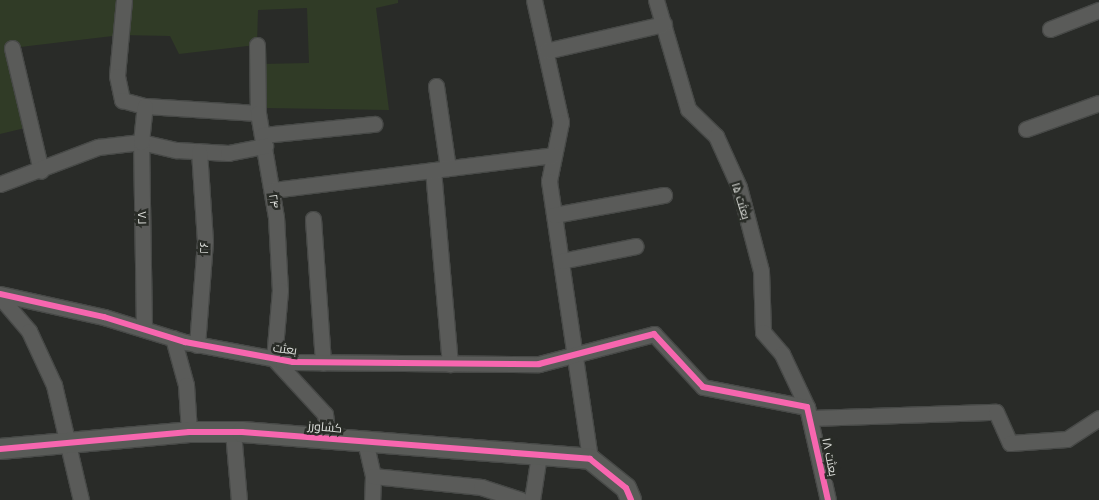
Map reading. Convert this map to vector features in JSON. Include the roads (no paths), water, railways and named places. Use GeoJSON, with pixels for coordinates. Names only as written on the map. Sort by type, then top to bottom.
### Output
{"type":"FeatureCollection","features":[{"type":"Feature","properties":{"kind":"street"},"geometry":{"type":"LineString","coordinates":[[124,0],[117,76],[122,100],[145,106],[258,113]]}},
{"type":"Feature","properties":{"kind":"street"},"geometry":{"type":"LineString","coordinates":[[534,0],[562,122],[549,181],[590,459],[626,488],[631,500]]}},
{"type":"Feature","properties":{"kind":"street","name":"بعثت ۱۵"},"geometry":{"type":"LineString","coordinates":[[656,0],[688,109],[716,136],[739,187],[761,271],[763,332],[782,354],[809,412]]}},
{"type":"Feature","properties":{"kind":"street"},"geometry":{"type":"LineString","coordinates":[[1050,29],[1099,10]]}},
{"type":"Feature","properties":{"kind":"street"},"geometry":{"type":"LineString","coordinates":[[546,51],[664,24]]}},
{"type":"Feature","properties":{"kind":"street","name":"۲۴"},"geometry":{"type":"LineString","coordinates":[[257,45],[258,113],[273,190],[280,290],[274,359]]}},
{"type":"Feature","properties":{"kind":"street"},"geometry":{"type":"LineString","coordinates":[[12,48],[41,171]]}},
{"type":"Feature","properties":{"kind":"street"},"geometry":{"type":"LineString","coordinates":[[436,86],[450,364]]}},
{"type":"Feature","properties":{"kind":"street"},"geometry":{"type":"LineString","coordinates":[[1026,128],[1099,104]]}},
{"type":"Feature","properties":{"kind":"street","name":"۲۸"},"geometry":{"type":"LineString","coordinates":[[144,329],[140,142],[145,106]]}},
{"type":"Feature","properties":{"kind":"street"},"geometry":{"type":"LineString","coordinates":[[0,184],[41,171],[98,147],[140,142],[199,151],[228,153],[264,140],[374,124]]}},
{"type":"Feature","properties":{"kind":"street","name":"۲۶"},"geometry":{"type":"LineString","coordinates":[[197,344],[204,241],[199,151]]}},
{"type":"Feature","properties":{"kind":"street"},"geometry":{"type":"LineString","coordinates":[[273,190],[554,155]]}},
{"type":"Feature","properties":{"kind":"street"},"geometry":{"type":"LineString","coordinates":[[554,215],[664,195]]}},
{"type":"Feature","properties":{"kind":"street"},"geometry":{"type":"LineString","coordinates":[[313,219],[323,363]]}},
{"type":"Feature","properties":{"kind":"street"},"geometry":{"type":"LineString","coordinates":[[560,262],[636,246]]}},
{"type":"Feature","properties":{"kind":"street"},"geometry":{"type":"LineString","coordinates":[[0,296],[29,331],[54,385],[81,500]]}},
{"type":"Feature","properties":{"kind":"street","name":"بعثت"},"geometry":{"type":"LineString","coordinates":[[0,296],[104,317],[197,344],[274,359],[323,363],[539,364],[654,334],[704,387],[809,412]]}},
{"type":"Feature","properties":{"kind":"street"},"geometry":{"type":"LineString","coordinates":[[173,338],[186,385],[188,432]]}},
{"type":"Feature","properties":{"kind":"street"},"geometry":{"type":"LineString","coordinates":[[274,359],[325,414],[328,438]]}},
{"type":"Feature","properties":{"kind":"street"},"geometry":{"type":"LineString","coordinates":[[809,412],[996,412],[1010,443],[1067,439],[1099,418]]}},
{"type":"Feature","properties":{"kind":"street","name":"بعثت ۱۸"},"geometry":{"type":"LineString","coordinates":[[809,412],[828,500]]}},
{"type":"Feature","properties":{"kind":"street","name":"کشاورز"},"geometry":{"type":"LineString","coordinates":[[0,449],[188,432],[233,432],[590,459]]}},
{"type":"Feature","properties":{"kind":"street"},"geometry":{"type":"LineString","coordinates":[[233,432],[240,500]]}},
{"type":"Feature","properties":{"kind":"street"},"geometry":{"type":"LineString","coordinates":[[365,441],[373,476],[372,500]]}},
{"type":"Feature","properties":{"kind":"street"},"geometry":{"type":"LineString","coordinates":[[532,500],[539,455]]}},
{"type":"Feature","properties":{"kind":"street"},"geometry":{"type":"LineString","coordinates":[[373,476],[481,487],[521,500]]}}]}
